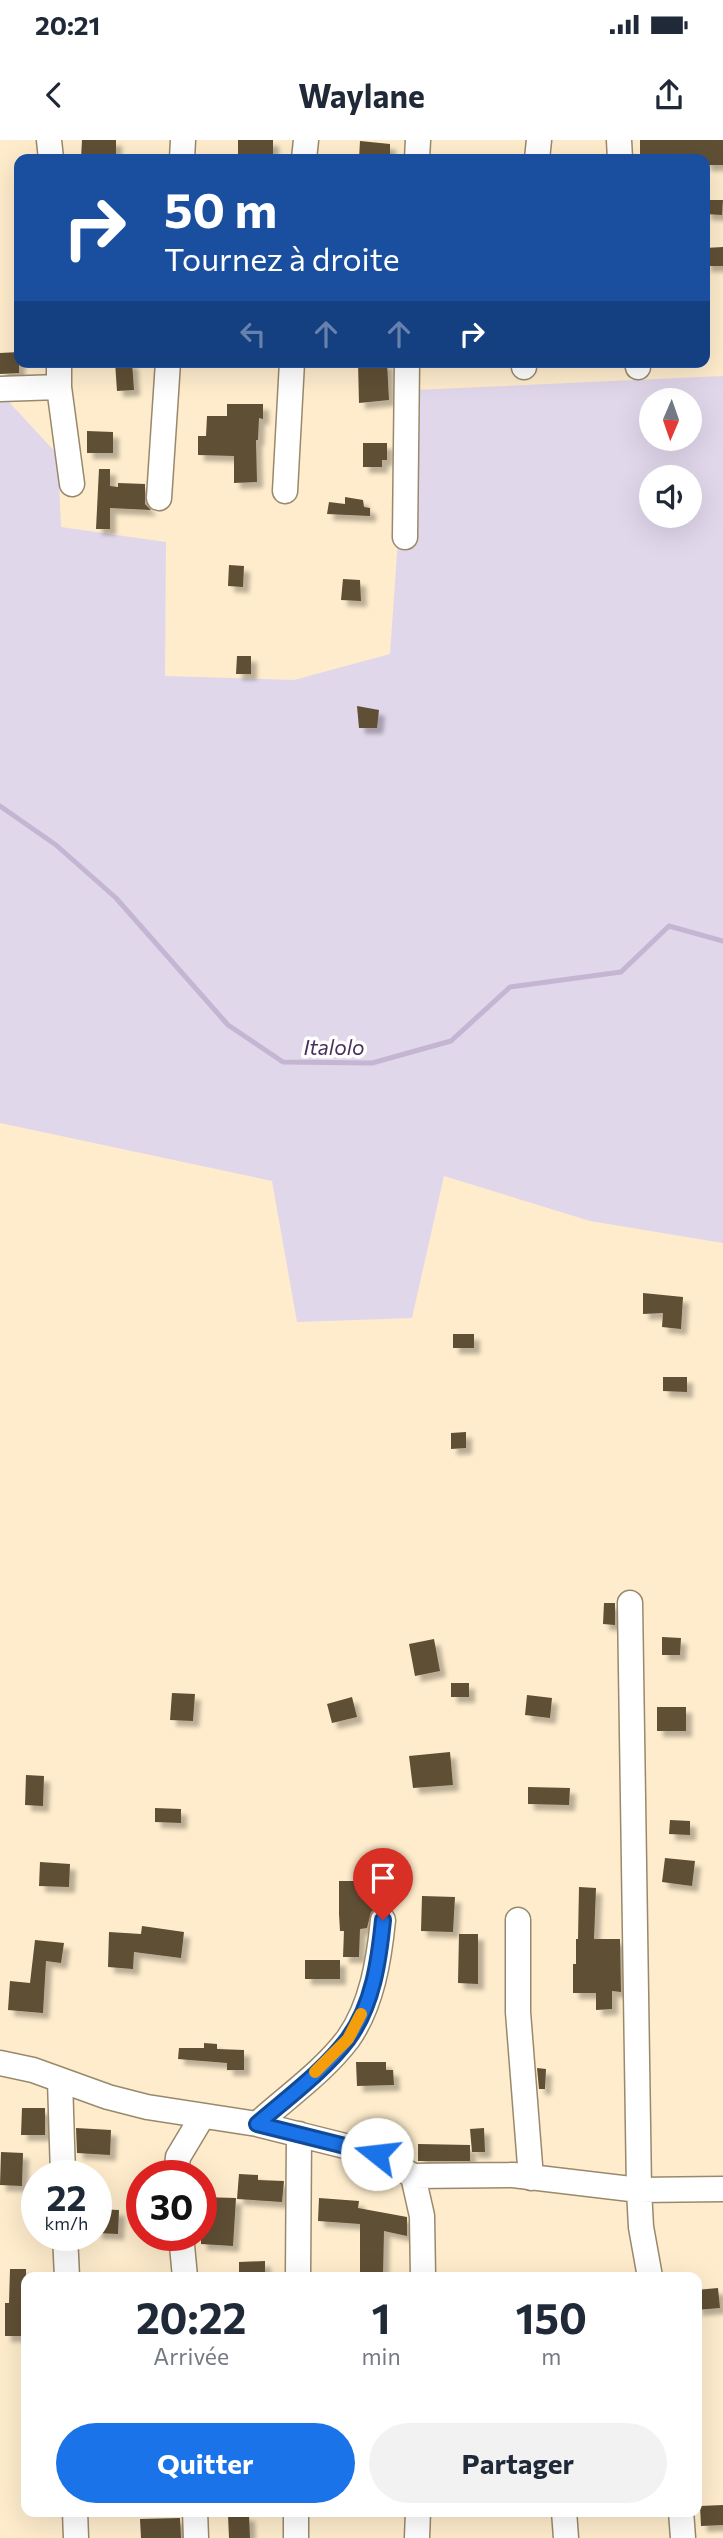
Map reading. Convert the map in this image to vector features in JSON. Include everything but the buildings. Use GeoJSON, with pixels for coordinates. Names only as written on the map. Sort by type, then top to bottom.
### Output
{"type":"FeatureCollection","features":[{"type":"Feature","properties":{"kind":"street"},"geometry":{"type":"LineString","coordinates":[[59,368],[59,387],[72,484]]}},
{"type":"Feature","properties":{"kind":"street"},"geometry":{"type":"LineString","coordinates":[[159,498],[168,368]]}},
{"type":"Feature","properties":{"kind":"street"},"geometry":{"type":"LineString","coordinates":[[285,491],[292,368]]}},
{"type":"Feature","properties":{"kind":"street"},"geometry":{"type":"LineString","coordinates":[[405,537],[407,368]]}},
{"type":"Feature","properties":{"kind":"street"},"geometry":{"type":"LineString","coordinates":[[0,389],[59,387]]}},
{"type":"Feature","properties":{"kind":"street"},"geometry":{"type":"LineString","coordinates":[[630,1603],[639,2190],[649,2272]]}},
{"type":"Feature","properties":{"kind":"street"},"geometry":{"type":"LineString","coordinates":[[257,2124],[348,2039],[366,2004],[379,1954],[383,1920]]}},
{"type":"Feature","properties":{"kind":"street"},"geometry":{"type":"LineString","coordinates":[[518,1920],[518,2012],[531,2178]]}},
{"type":"Feature","properties":{"kind":"street"},"geometry":{"type":"LineString","coordinates":[[0,2063],[13,2064],[122,2101],[202,2117],[257,2124],[377,2154],[413,2176],[513,2175],[639,2190],[723,2189]]}},
{"type":"Feature","properties":{"kind":"street"},"geometry":{"type":"LineString","coordinates":[[60,2080],[63,2160]]}},
{"type":"Feature","properties":{"kind":"street"},"geometry":{"type":"LineString","coordinates":[[178,2160],[202,2117]]}},
{"type":"Feature","properties":{"kind":"street"},"geometry":{"type":"LineString","coordinates":[[298,2272],[299,2134]]}},
{"type":"Feature","properties":{"kind":"street"},"geometry":{"type":"LineString","coordinates":[[413,2176],[422,2216],[423,2272]]}},
{"type":"Feature","properties":{"kind":"street"},"geometry":{"type":"LineString","coordinates":[[66,2251],[67,2272]]}},
{"type":"Feature","properties":{"kind":"street"},"geometry":{"type":"LineString","coordinates":[[183,2251],[185,2272]]}},
{"type":"Feature","properties":{"kind":"street"},"geometry":{"type":"LineString","coordinates":[[75,2517],[76,2538]]}},
{"type":"Feature","properties":{"kind":"street"},"geometry":{"type":"LineString","coordinates":[[195,2517],[197,2538]]}},
{"type":"Feature","properties":{"kind":"street"},"geometry":{"type":"LineString","coordinates":[[296,2517],[296,2538]]}},
{"type":"Feature","properties":{"kind":"street"},"geometry":{"type":"LineString","coordinates":[[417,2538],[418,2517]]}},
{"type":"Feature","properties":{"kind":"street"},"geometry":{"type":"LineString","coordinates":[[564,2517],[566,2538]]}},
{"type":"Feature","properties":{"kind":"street"},"geometry":{"type":"LineString","coordinates":[[681,2517],[683,2538]]}},
{"type":"Feature","properties":{"kind":"shaded area"},"geometry":{"type":"Polygon","coordinates":[[[723,376],[723,1243],[590,1221],[444,1176],[412,1318],[297,1322],[272,1181],[0,1123],[0,402],[9,402],[58,455],[61,527],[166,542],[165,676],[294,680],[390,654],[404,453],[414,390],[723,376]]]}},
{"type":"Feature","properties":{"kind":"waterway","name":"Italolo"},"geometry":{"type":"LineString","coordinates":[[0,806],[56,845],[116,898],[228,1025],[283,1062],[372,1063],[451,1041],[510,987],[621,972],[669,926],[723,941]]}},
{"type":"Feature","properties":{"kind":"slow traffic"},"geometry":{"type":"LineString","coordinates":[[315,2072],[348,2039],[361,2014]]}},
{"type":"Feature","properties":{"kind":"route"},"geometry":{"type":"LineString","coordinates":[[377,2154],[257,2124],[348,2039],[366,2004],[379,1954],[383,1920]]}}]}
